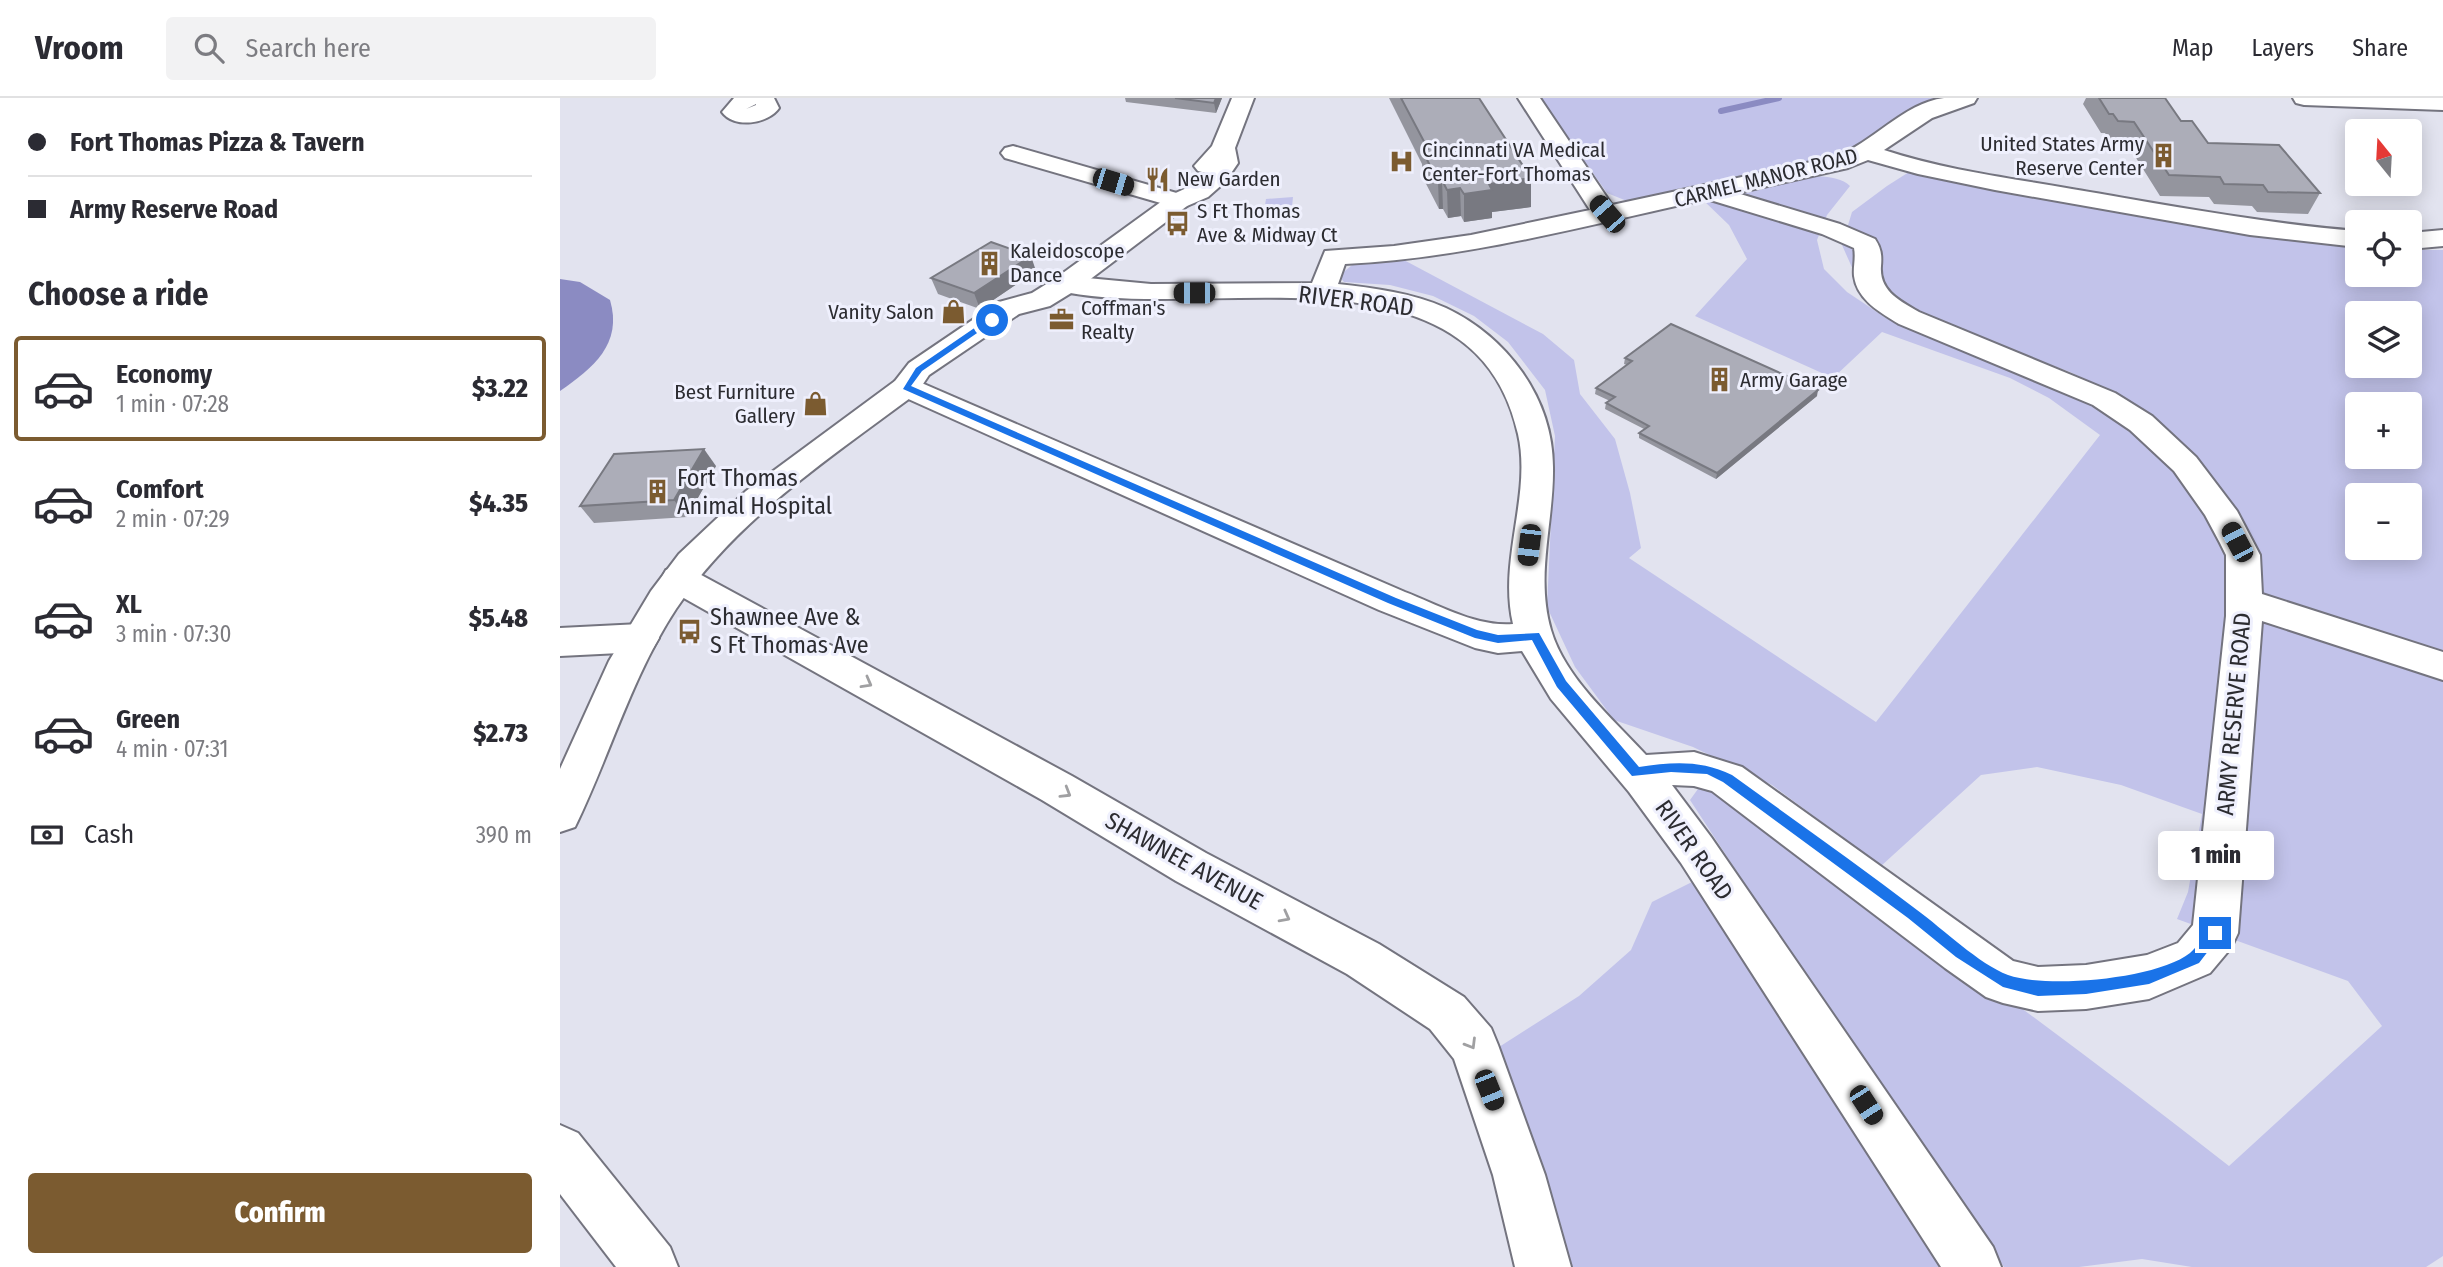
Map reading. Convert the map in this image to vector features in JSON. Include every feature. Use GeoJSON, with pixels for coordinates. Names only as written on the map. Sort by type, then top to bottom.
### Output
{"type":"FeatureCollection","features":[{"type":"Feature","properties":{"kind":"street"},"geometry":{"type":"LineString","coordinates":[[751,98],[737,105],[733,112],[743,117],[764,112],[768,108],[762,98]]}},
{"type":"Feature","properties":{"kind":"street"},"geometry":{"type":"LineString","coordinates":[[560,814],[640,638],[679,579],[759,496],[906,387],[941,377],[1037,312],[1040,300],[1066,284],[1178,201],[1197,196],[1218,177],[1226,163],[1223,148],[1243,98]]}},
{"type":"Feature","properties":{"kind":"street"},"geometry":{"type":"LineString","coordinates":[[1529,98],[1607,214]]}},
{"type":"Feature","properties":{"kind":"street"},"geometry":{"type":"LineString","coordinates":[[1868,152],[1903,125],[1937,106],[1966,98]]}},
{"type":"Feature","properties":{"kind":"street"},"geometry":{"type":"LineString","coordinates":[[2304,98],[2443,103]]}},
{"type":"Feature","properties":{"kind":"street","name":"CARMEL MANOR ROAD"},"geometry":{"type":"LineString","coordinates":[[1322,292],[1334,257],[1430,250],[1840,163],[1868,152],[1900,164],[2276,233],[2345,238]]}},
{"type":"Feature","properties":{"kind":"street"},"geometry":{"type":"LineString","coordinates":[[1013,153],[1178,201]]}},
{"type":"Feature","properties":{"kind":"street","name":"ARMY RESERVE ROAD"},"geometry":{"type":"LineString","coordinates":[[1637,773],[1671,768],[1708,769],[1727,779],[1961,953],[2003,981],[2038,989],[2086,987],[2149,977],[2194,958],[2215,933],[2244,602],[2243,555],[2220,511],[2185,464],[2141,423],[2104,399],[1909,318],[1873,292],[1867,273],[1870,256],[1866,244],[1831,229],[1710,191]]}},
{"type":"Feature","properties":{"kind":"street"},"geometry":{"type":"LineString","coordinates":[[2422,240],[2443,238]]}},
{"type":"Feature","properties":{"kind":"street","name":"RIVER ROAD"},"geometry":{"type":"LineString","coordinates":[[1066,284],[1112,292],[1322,292],[1406,303],[1432,311],[1461,327],[1491,352],[1509,373],[1533,426],[1537,465],[1525,569],[1535,636],[1562,684],[1637,773],[1696,850],[1972,1266]]}},
{"type":"Feature","properties":{"kind":"street"},"geometry":{"type":"LineString","coordinates":[[906,387],[1475,634],[1498,639],[1535,636]]}},
{"type":"Feature","properties":{"kind":"street","name":"SHAWNEE AVENUE"},"geometry":{"type":"LineString","coordinates":[[679,579],[1057,788],[1191,867],[1363,959],[1447,1013],[1474,1045],[1519,1175],[1543,1267]]}},
{"type":"Feature","properties":{"kind":"street"},"geometry":{"type":"LineString","coordinates":[[2244,602],[2443,666]]}},
{"type":"Feature","properties":{"kind":"street"},"geometry":{"type":"LineString","coordinates":[[560,642],[640,638]]}},
{"type":"Feature","properties":{"kind":"street"},"geometry":{"type":"LineString","coordinates":[[560,1151],[650,1267]]}},
{"type":"Feature","properties":{"kind":"shaded area"},"geometry":{"type":"Polygon","coordinates":[[[1540,98],[1940,98],[1885,125],[1851,149],[1820,160],[1627,201],[1607,193],[1540,98]]]}},
{"type":"Feature","properties":{"kind":"shaded area"},"geometry":{"type":"Polygon","coordinates":[[[1909,172],[2306,241],[2345,244],[2345,287],[2422,287],[2422,250],[2443,250],[2443,1256],[2426,1267],[2192,1267],[2142,1259],[2079,1267],[2004,1267],[1790,953],[1690,800],[1703,782],[1969,970],[2229,1166],[2382,1026],[2348,981],[2177,919],[2188,892],[2202,814],[2121,785],[2037,767],[1981,775],[1881,866],[1772,785],[1693,747],[1614,720],[1575,667],[1547,607],[1555,436],[1545,390],[1508,342],[1474,316],[1433,296],[1390,285],[1344,282],[1339,276],[1352,265],[1366,261],[1402,259],[1543,334],[1574,360],[1580,394],[1615,439],[1641,548],[1629,558],[1876,722],[2100,435],[2049,398],[2010,378],[1882,332],[1833,378],[1695,316],[1747,259],[1729,225],[1703,200],[1801,178],[1838,179],[1850,186],[1827,215],[1817,240],[1824,269],[1847,292],[1886,318],[1997,360],[2093,402],[2132,427],[2242,524],[2228,496],[2178,439],[2127,399],[2070,372],[1930,320],[1854,272],[1842,245],[1852,212],[1909,172]]]}},
{"type":"Feature","properties":{"kind":"shaded area"},"geometry":{"type":"Polygon","coordinates":[[[1293,197],[1291,217],[1263,218],[1266,199],[1293,197]]]}},
{"type":"Feature","properties":{"kind":"shaded area"},"geometry":{"type":"Polygon","coordinates":[[[560,279],[580,282],[610,300],[613,316],[609,342],[602,353],[594,364],[560,391],[560,279]]]}},
{"type":"Feature","properties":{"kind":"shaded area"},"geometry":{"type":"Polygon","coordinates":[[[1696,880],[1943,1267],[1565,1267],[1499,1047],[1579,996],[1631,950],[1652,902],[1696,880]]]}},
{"type":"Feature","properties":{"kind":"building"},"geometry":{"type":"Polygon","coordinates":[[[1175,98],[1216,98],[1214,103],[1175,98]]]}},
{"type":"Feature","properties":{"kind":"building"},"geometry":{"type":"Polygon","coordinates":[[[1401,98],[1479,98],[1531,178],[1489,184],[1492,190],[1464,194],[1460,188],[1447,190],[1442,180],[1438,181],[1422,150],[1428,149],[1401,98]]]}},
{"type":"Feature","properties":{"kind":"building"},"geometry":{"type":"Polygon","coordinates":[[[2099,98],[2165,98],[2181,121],[2192,121],[2208,143],[2279,145],[2320,193],[2268,192],[2263,185],[2224,184],[2220,177],[2169,175],[2134,122],[2118,121],[2113,114],[2109,114],[2099,98]]]}},
{"type":"Feature","properties":{"kind":"building"},"geometry":{"type":"Polygon","coordinates":[[[991,242],[1031,256],[974,293],[931,278],[991,242]]]}},
{"type":"Feature","properties":{"kind":"building"},"geometry":{"type":"Polygon","coordinates":[[[1671,324],[1818,390],[1717,473],[1639,433],[1649,426],[1606,403],[1615,397],[1596,388],[1632,361],[1625,358],[1671,324]]]}},
{"type":"Feature","properties":{"kind":"building"},"geometry":{"type":"Polygon","coordinates":[[[704,449],[674,500],[580,506],[614,454],[704,449]]]}},
{"type":"Feature","properties":{"kind":"waterway"},"geometry":{"type":"LineString","coordinates":[[1721,111],[1779,98]]}},
{"type":"Feature","properties":{"kind":"place","name":"United States Army Reserve Center"},"geometry":{"type":"Point","coordinates":[2164,156]}},
{"type":"Feature","properties":{"kind":"place","name":"Cincinnati VA Medical Center-Fort Thomas"},"geometry":{"type":"Point","coordinates":[1402,162]}},
{"type":"Feature","properties":{"kind":"place","name":"New Garden"},"geometry":{"type":"Point","coordinates":[1157,179]}},
{"type":"Feature","properties":{"kind":"place","name":"S Ft Thomas Ave & Midway Ct"},"geometry":{"type":"Point","coordinates":[1177,223]}},
{"type":"Feature","properties":{"kind":"place","name":"Kaleidoscope Dance"},"geometry":{"type":"Point","coordinates":[990,263]}},
{"type":"Feature","properties":{"kind":"place","name":"Vanity Salon"},"geometry":{"type":"Point","coordinates":[954,312]}},
{"type":"Feature","properties":{"kind":"place","name":"Coffman's Realty"},"geometry":{"type":"Point","coordinates":[1061,320]}},
{"type":"Feature","properties":{"kind":"place","name":"Army Garage"},"geometry":{"type":"Point","coordinates":[1720,380]}},
{"type":"Feature","properties":{"kind":"place","name":"Best Furniture Gallery"},"geometry":{"type":"Point","coordinates":[815,404]}},
{"type":"Feature","properties":{"kind":"place","name":"Fort Thomas Animal Hospital"},"geometry":{"type":"Point","coordinates":[657,492]}},
{"type":"Feature","properties":{"kind":"place","name":"Shawnee Ave & S Ft Thomas Ave"},"geometry":{"type":"Point","coordinates":[690,631]}},
{"type":"Feature","properties":{"kind":"route"},"geometry":{"type":"LineString","coordinates":[[992,320],[919,369],[906,387],[935,397],[1392,601],[1475,634],[1498,639],[1535,636],[1562,684],[1637,773],[1671,768],[1708,769],[1727,779],[1755,797],[1961,953],[2003,981],[2038,989],[2086,987],[2149,977],[2194,958],[2215,933]]}}]}
